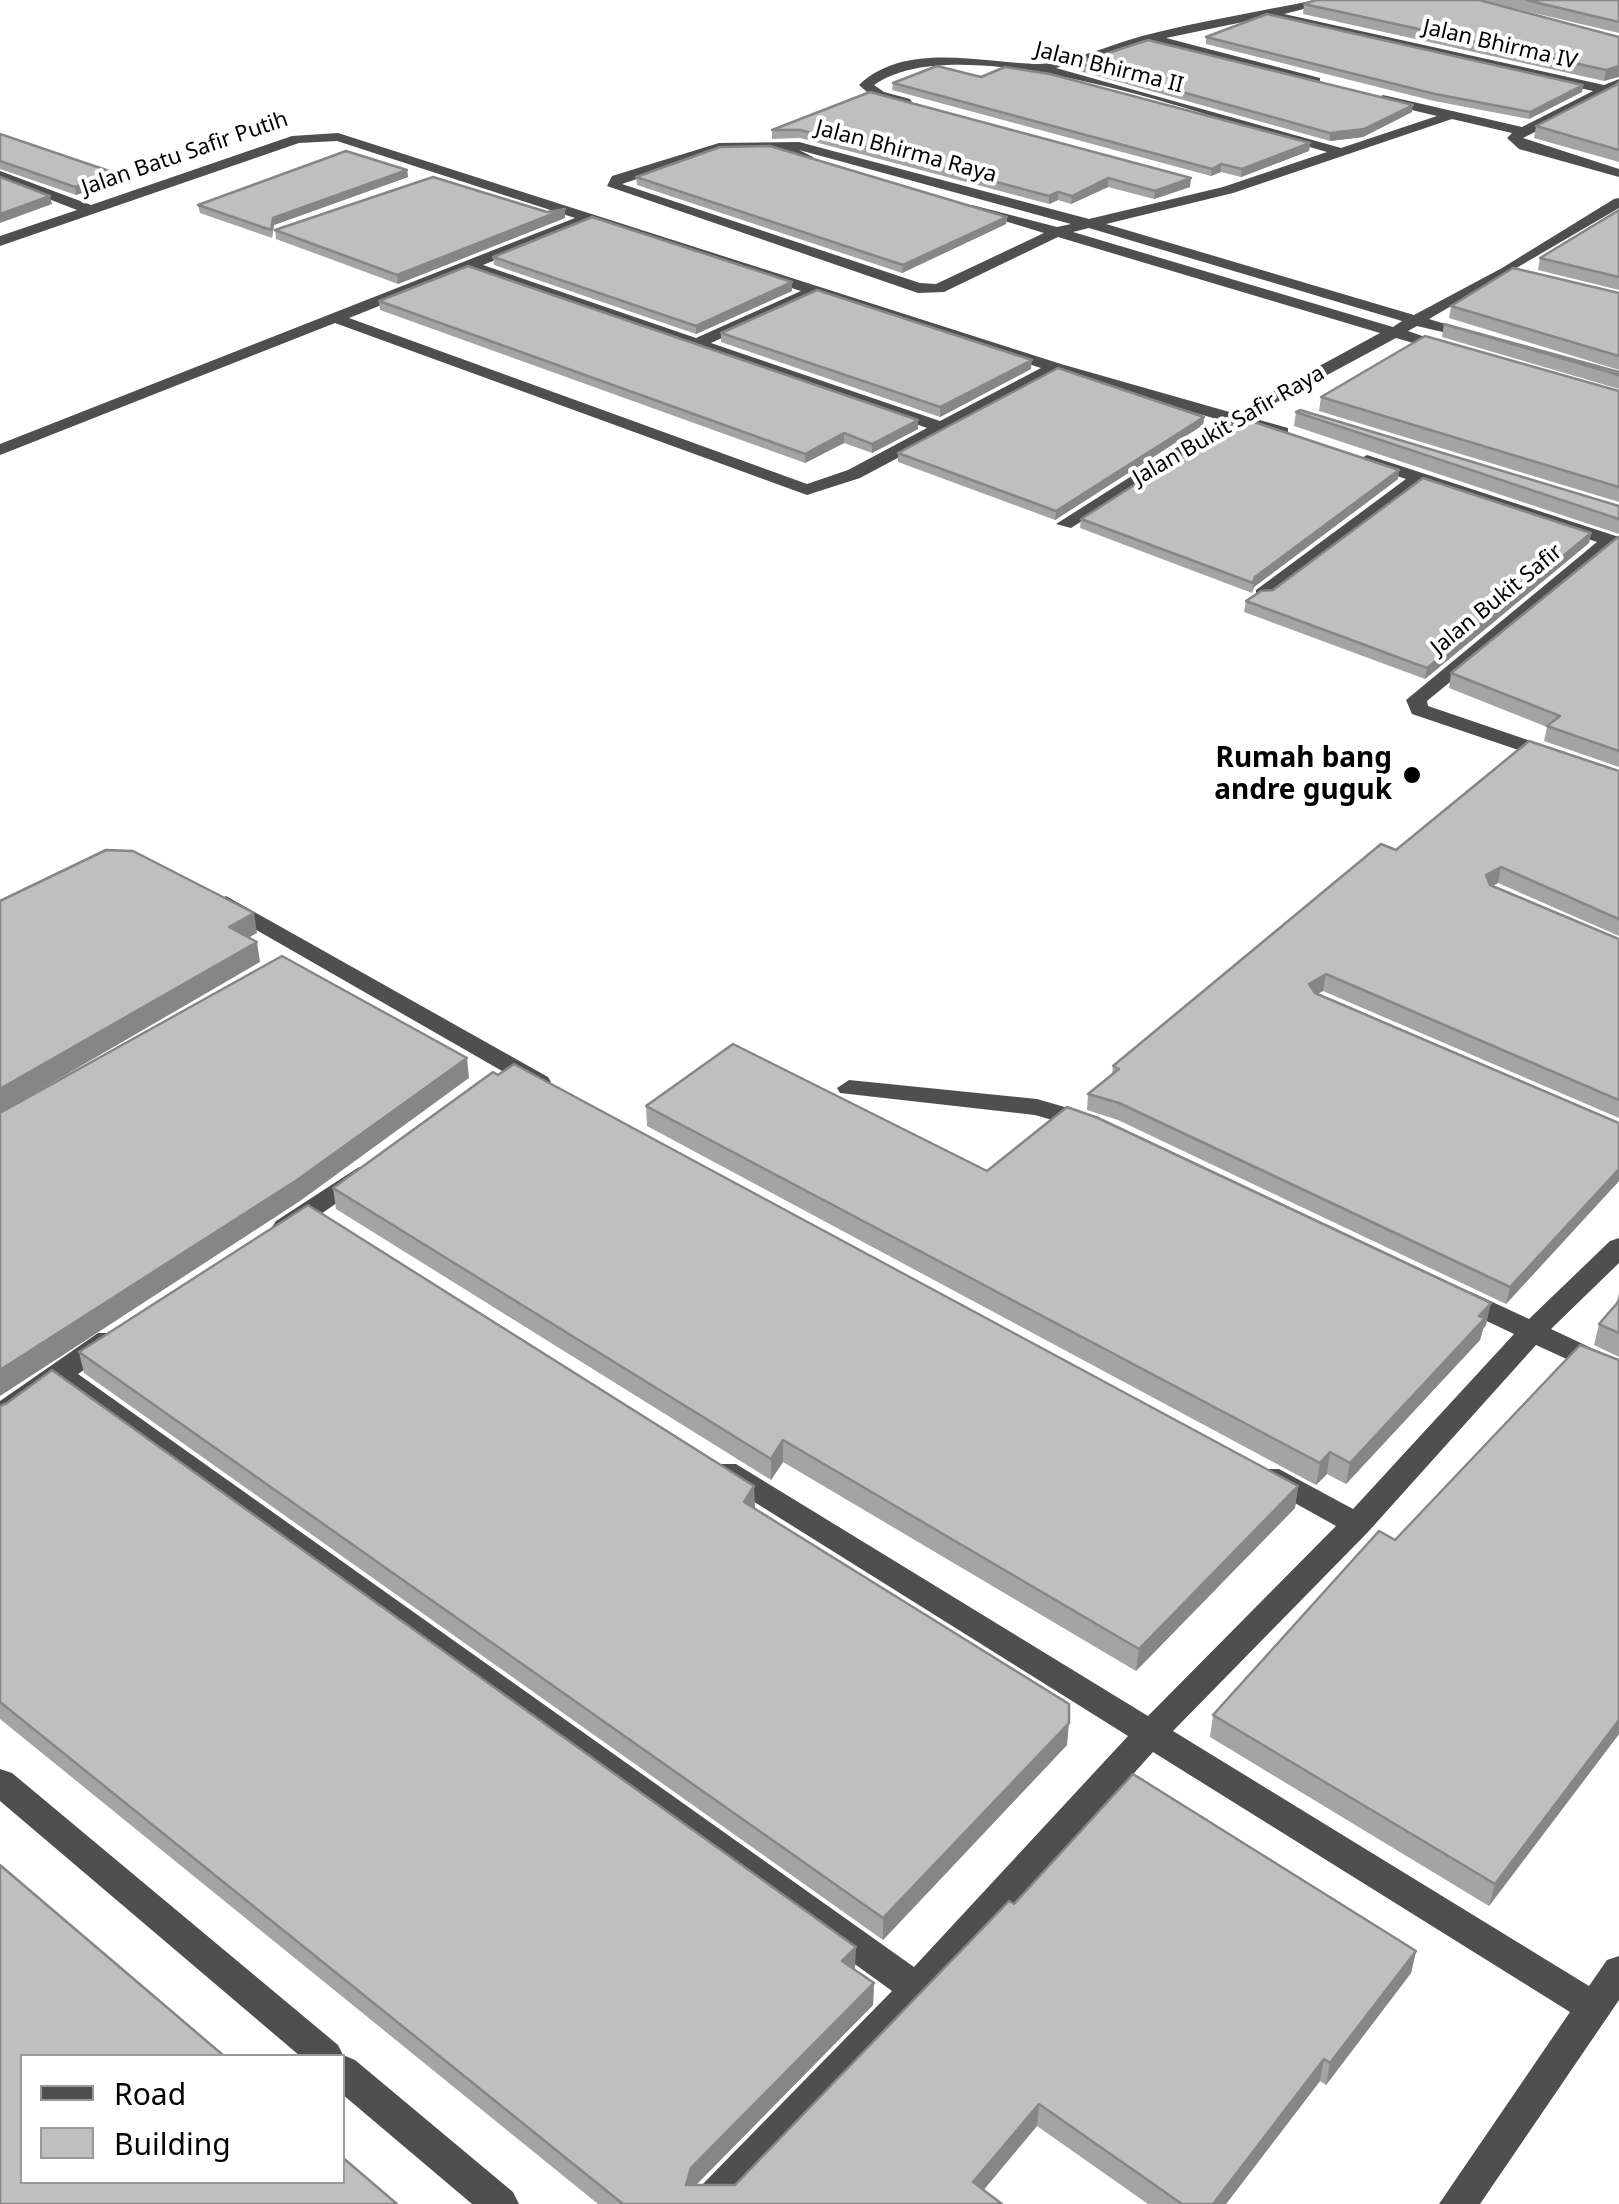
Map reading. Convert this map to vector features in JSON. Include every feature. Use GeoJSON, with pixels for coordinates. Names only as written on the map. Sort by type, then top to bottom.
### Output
{"type":"FeatureCollection","features":[{"type":"Feature","properties":{"kind":"street"},"geometry":{"type":"LineString","coordinates":[[1041,68],[1150,38],[1334,0]]}},
{"type":"Feature","properties":{"kind":"street","name":"Jalan Bhirma IV"},"geometry":{"type":"LineString","coordinates":[[1268,14],[1613,86]]}},
{"type":"Feature","properties":{"kind":"street"},"geometry":{"type":"LineString","coordinates":[[1150,38],[1337,87]]}},
{"type":"Feature","properties":{"kind":"street","name":"Jalan Bhirma II"},"geometry":{"type":"LineString","coordinates":[[916,105],[868,89],[870,80],[925,65],[1041,68],[1345,153]]}},
{"type":"Feature","properties":{"kind":"street"},"geometry":{"type":"LineString","coordinates":[[1613,86],[1514,138],[1524,146],[1619,173]]}},
{"type":"Feature","properties":{"kind":"street"},"geometry":{"type":"LineString","coordinates":[[1374,96],[1524,132]]}},
{"type":"Feature","properties":{"kind":"street"},"geometry":{"type":"LineString","coordinates":[[781,146],[720,147],[617,180],[614,186],[927,290],[946,286],[1059,231],[1228,190],[1449,116]]}},
{"type":"Feature","properties":{"kind":"street","name":"Jalan Batu Safir Putih"},"geometry":{"type":"LineString","coordinates":[[0,241],[310,136],[352,140],[442,174],[592,216],[1055,367],[1250,410]]}},
{"type":"Feature","properties":{"kind":"street","name":"Jalan Bhirma Raya"},"geometry":{"type":"LineString","coordinates":[[1471,355],[777,150],[781,146],[799,146],[1090,224],[1489,342]]}},
{"type":"Feature","properties":{"kind":"street"},"geometry":{"type":"LineString","coordinates":[[424,181],[442,174]]}},
{"type":"Feature","properties":{"kind":"street"},"geometry":{"type":"LineString","coordinates":[[0,175],[92,210]]}},
{"type":"Feature","properties":{"kind":"street"},"geometry":{"type":"LineString","coordinates":[[1192,180],[1228,190]]}},
{"type":"Feature","properties":{"kind":"street","name":"Jalan Bukit Safir Raya"},"geometry":{"type":"LineString","coordinates":[[1065,524],[1250,410],[1507,271],[1619,202]]}},
{"type":"Feature","properties":{"kind":"street"},"geometry":{"type":"LineString","coordinates":[[0,450],[592,216]]}},
{"type":"Feature","properties":{"kind":"street"},"geometry":{"type":"LineString","coordinates":[[466,264],[942,428]]}},
{"type":"Feature","properties":{"kind":"street"},"geometry":{"type":"LineString","coordinates":[[1507,271],[1526,276]]}},
{"type":"Feature","properties":{"kind":"street"},"geometry":{"type":"LineString","coordinates":[[697,343],[817,289]]}},
{"type":"Feature","properties":{"kind":"street"},"geometry":{"type":"LineString","coordinates":[[332,317],[807,490],[854,474],[1055,367]]}},
{"type":"Feature","properties":{"kind":"street"},"geometry":{"type":"LineString","coordinates":[[1250,410],[1288,411]]}},
{"type":"Feature","properties":{"kind":"street"},"geometry":{"type":"LineString","coordinates":[[1250,410],[1292,435]]}},
{"type":"Feature","properties":{"kind":"street"},"geometry":{"type":"LineString","coordinates":[[1346,453],[1615,541]]}},
{"type":"Feature","properties":{"kind":"street"},"geometry":{"type":"LineString","coordinates":[[1263,594],[1419,477]]}},
{"type":"Feature","properties":{"kind":"street","name":"Jalan Bukit Safir"},"geometry":{"type":"LineString","coordinates":[[1615,541],[1416,700],[1419,710],[1619,778]]}},
{"type":"Feature","properties":{"kind":"street"},"geometry":{"type":"LineString","coordinates":[[212,896],[560,1094]]}},
{"type":"Feature","properties":{"kind":"street"},"geometry":{"type":"LineString","coordinates":[[274,968],[309,948]]}},
{"type":"Feature","properties":{"kind":"street"},"geometry":{"type":"LineString","coordinates":[[478,1088],[508,1066]]}},
{"type":"Feature","properties":{"kind":"street"},"geometry":{"type":"LineString","coordinates":[[849,1088],[1037,1107],[1107,1129]]}},
{"type":"Feature","properties":{"kind":"street"},"geometry":{"type":"LineString","coordinates":[[263,1240],[386,1154]]}},
{"type":"Feature","properties":{"kind":"street"},"geometry":{"type":"LineString","coordinates":[[311,1210],[344,1231]]}},
{"type":"Feature","properties":{"kind":"street"},"geometry":{"type":"LineString","coordinates":[[708,2204],[917,1989],[1148,1736],[1357,1524],[1532,1332],[1619,1247]]}},
{"type":"Feature","properties":{"kind":"street"},"geometry":{"type":"LineString","coordinates":[[1444,1290],[1619,1373]]}},
{"type":"Feature","properties":{"kind":"street"},"geometry":{"type":"LineString","coordinates":[[0,1414],[136,1322]]}},
{"type":"Feature","properties":{"kind":"street"},"geometry":{"type":"LineString","coordinates":[[57,1372],[917,1989]]}},
{"type":"Feature","properties":{"kind":"street"},"geometry":{"type":"LineString","coordinates":[[696,1452],[1148,1736],[1594,2008]]}},
{"type":"Feature","properties":{"kind":"street"},"geometry":{"type":"LineString","coordinates":[[1236,1458],[1357,1524]]}},
{"type":"Feature","properties":{"kind":"street"},"geometry":{"type":"LineString","coordinates":[[0,1782],[323,2054]]}},
{"type":"Feature","properties":{"kind":"street"},"geometry":{"type":"LineString","coordinates":[[1458,2204],[1619,1971]]}},
{"type":"Feature","properties":{"kind":"street"},"geometry":{"type":"LineString","coordinates":[[345,2075],[500,2204]]}},
{"type":"Feature","properties":{"kind":"building"},"geometry":{"type":"Polygon","coordinates":[[[1316,0],[1479,0],[1619,37],[1619,66],[1606,70],[1304,4],[1316,0]]]}},
{"type":"Feature","properties":{"kind":"building"},"geometry":{"type":"Polygon","coordinates":[[[1526,0],[1619,0],[1619,22],[1526,0]]]}},
{"type":"Feature","properties":{"kind":"building"},"geometry":{"type":"Polygon","coordinates":[[[1267,14],[1583,85],[1530,112],[1435,94],[1206,37],[1267,14]]]}},
{"type":"Feature","properties":{"kind":"building"},"geometry":{"type":"Polygon","coordinates":[[[1148,40],[1413,105],[1364,129],[1330,133],[1077,63],[1148,40]]]}},
{"type":"Feature","properties":{"kind":"building"},"geometry":{"type":"Polygon","coordinates":[[[937,66],[981,77],[1005,67],[1050,74],[1310,143],[1242,169],[1221,164],[1212,169],[893,83],[937,66]]]}},
{"type":"Feature","properties":{"kind":"building"},"geometry":{"type":"Polygon","coordinates":[[[1619,82],[1619,150],[1536,126],[1616,85],[1619,82]]]}},
{"type":"Feature","properties":{"kind":"building"},"geometry":{"type":"Polygon","coordinates":[[[870,92],[1191,178],[1155,191],[1108,178],[1072,196],[1058,192],[1049,196],[800,130],[772,130],[870,92]]]}},
{"type":"Feature","properties":{"kind":"building"},"geometry":{"type":"Polygon","coordinates":[[[0,134],[115,173],[75,187],[0,161],[0,134]]]}},
{"type":"Feature","properties":{"kind":"building"},"geometry":{"type":"Polygon","coordinates":[[[770,146],[1007,217],[903,265],[636,177],[720,147],[770,146]]]}},
{"type":"Feature","properties":{"kind":"building"},"geometry":{"type":"Polygon","coordinates":[[[346,151],[407,170],[273,218],[271,230],[198,205],[346,151]]]}},
{"type":"Feature","properties":{"kind":"building"},"geometry":{"type":"Polygon","coordinates":[[[0,177],[50,196],[0,214],[0,177]]]}},
{"type":"Feature","properties":{"kind":"building"},"geometry":{"type":"Polygon","coordinates":[[[433,177],[547,212],[565,209],[397,275],[275,230],[433,177]]]}},
{"type":"Feature","properties":{"kind":"building"},"geometry":{"type":"Polygon","coordinates":[[[1619,210],[1619,277],[1540,258],[1619,210]]]}},
{"type":"Feature","properties":{"kind":"building"},"geometry":{"type":"Polygon","coordinates":[[[592,217],[792,282],[696,326],[493,257],[592,217]]]}},
{"type":"Feature","properties":{"kind":"building"},"geometry":{"type":"Polygon","coordinates":[[[468,266],[918,420],[872,444],[844,433],[805,454],[379,301],[468,266]]]}},
{"type":"Feature","properties":{"kind":"building"},"geometry":{"type":"Polygon","coordinates":[[[1513,268],[1619,293],[1619,356],[1451,306],[1513,268]]]}},
{"type":"Feature","properties":{"kind":"building"},"geometry":{"type":"Polygon","coordinates":[[[817,290],[1032,360],[940,407],[721,333],[817,290]]]}},
{"type":"Feature","properties":{"kind":"building"},"geometry":{"type":"Polygon","coordinates":[[[1444,324],[1619,372],[1619,375],[1444,324]]]}},
{"type":"Feature","properties":{"kind":"building"},"geometry":{"type":"Polygon","coordinates":[[[1425,336],[1619,391],[1619,487],[1321,397],[1425,336]]]}},
{"type":"Feature","properties":{"kind":"building"},"geometry":{"type":"Polygon","coordinates":[[[1058,368],[1204,417],[1056,511],[898,453],[1058,368]]]}},
{"type":"Feature","properties":{"kind":"building"},"geometry":{"type":"Polygon","coordinates":[[[1300,410],[1619,506],[1619,519],[1296,412],[1300,410]]]}},
{"type":"Feature","properties":{"kind":"building"},"geometry":{"type":"Polygon","coordinates":[[[1251,421],[1399,470],[1255,577],[1253,583],[1081,519],[1230,424],[1240,428],[1251,421]]]}},
{"type":"Feature","properties":{"kind":"building"},"geometry":{"type":"Polygon","coordinates":[[[1423,478],[1591,533],[1427,668],[1246,601],[1261,591],[1273,590],[1423,478]]]}},
{"type":"Feature","properties":{"kind":"building"},"geometry":{"type":"Polygon","coordinates":[[[1619,537],[1619,751],[1547,726],[1560,716],[1451,673],[1619,537]]]}},
{"type":"Feature","properties":{"kind":"building"},"geometry":{"type":"Polygon","coordinates":[[[1529,741],[1619,771],[1619,919],[1501,867],[1486,875],[1490,885],[1619,939],[1619,1100],[1326,974],[1309,984],[1315,993],[1619,1123],[1619,1169],[1510,1287],[1119,1103],[1088,1094],[1119,1069],[1113,1066],[1381,844],[1396,850],[1529,741]]]}},
{"type":"Feature","properties":{"kind":"building"},"geometry":{"type":"Polygon","coordinates":[[[106,850],[133,851],[254,913],[229,927],[257,942],[0,1089],[0,901],[106,850]]]}},
{"type":"Feature","properties":{"kind":"building"},"geometry":{"type":"Polygon","coordinates":[[[282,956],[467,1058],[297,1180],[0,1370],[0,1113],[282,956]]]}},
{"type":"Feature","properties":{"kind":"building"},"geometry":{"type":"Polygon","coordinates":[[[733,1044],[987,1171],[1067,1107],[1098,1118],[1491,1303],[1479,1316],[1485,1318],[1350,1463],[1330,1452],[1320,1463],[646,1106],[733,1044]]]}},
{"type":"Feature","properties":{"kind":"building"},"geometry":{"type":"Polygon","coordinates":[[[514,1064],[1298,1486],[1139,1649],[783,1440],[771,1459],[333,1188],[493,1072],[498,1075],[514,1064]]]}},
{"type":"Feature","properties":{"kind":"building"},"geometry":{"type":"Polygon","coordinates":[[[308,1205],[754,1486],[744,1502],[1069,1704],[1069,1723],[883,1918],[79,1352],[308,1205]]]}},
{"type":"Feature","properties":{"kind":"building"},"geometry":{"type":"Polygon","coordinates":[[[1619,1301],[1619,1333],[1599,1324],[1619,1301]]]}},
{"type":"Feature","properties":{"kind":"building"},"geometry":{"type":"Polygon","coordinates":[[[1580,1345],[1619,1360],[1619,1720],[1495,1884],[1213,1715],[1379,1531],[1395,1540],[1580,1345]]]}},
{"type":"Feature","properties":{"kind":"building"},"geometry":{"type":"Polygon","coordinates":[[[52,1370],[856,1947],[842,1961],[874,1983],[691,2168],[686,2185],[735,2185],[1009,1901],[1014,1904],[1133,1774],[1416,1951],[1330,2063],[1324,2059],[1213,2204],[1182,2204],[1039,2104],[973,2182],[1002,2204],[623,2204],[0,1702],[0,1406],[52,1370]]]}},
{"type":"Feature","properties":{"kind":"building"},"geometry":{"type":"Polygon","coordinates":[[[0,1865],[222,2054],[20,2054],[20,2184],[345,2184],[345,2160],[397,2204],[0,2204],[0,1865]]]}},
{"type":"Feature","properties":{"kind":"place","name":"Rumah bang andre guguk"},"geometry":{"type":"Point","coordinates":[1412,775]}}]}
